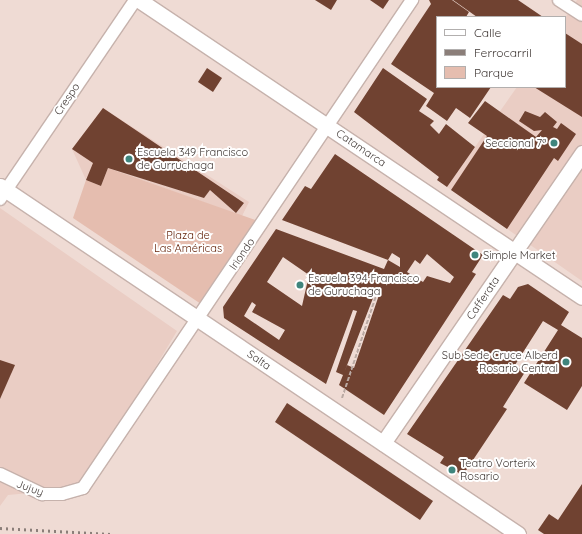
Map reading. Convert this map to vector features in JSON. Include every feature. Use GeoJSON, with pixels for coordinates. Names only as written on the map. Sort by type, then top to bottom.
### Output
{"type":"FeatureCollection","features":[{"type":"Feature","properties":{"kind":"main road","name":"Catamarca"},"geometry":{"type":"LineString","coordinates":[[139,0],[582,297]]}},
{"type":"Feature","properties":{"kind":"main road","name":"Cafferata"},"geometry":{"type":"LineString","coordinates":[[384,444],[582,153]]}},
{"type":"Feature","properties":{"kind":"main road","name":"Salta"},"geometry":{"type":"LineString","coordinates":[[2,192],[198,319],[518,534]]}},
{"type":"Feature","properties":{"kind":"street","name":"Crespo"},"geometry":{"type":"LineString","coordinates":[[2,192],[135,0]]}},
{"type":"Feature","properties":{"kind":"street","name":"Iriondo"},"geometry":{"type":"LineString","coordinates":[[62,494],[83,488],[412,0]]}},
{"type":"Feature","properties":{"kind":"street"},"geometry":{"type":"LineString","coordinates":[[559,0],[582,15]]}},
{"type":"Feature","properties":{"kind":"street","name":"Jujuy"},"geometry":{"type":"LineString","coordinates":[[0,474],[42,494],[62,494]]}},
{"type":"Feature","properties":{"kind":"path"},"geometry":{"type":"LineString","coordinates":[[342,398],[376,296]]}},
{"type":"Feature","properties":{"kind":"shaded area"},"geometry":{"type":"Polygon","coordinates":[[[577,0],[582,0],[582,281],[447,187],[516,88],[566,88],[566,16],[577,0]]]}},
{"type":"Feature","properties":{"kind":"shaded area","name":"Escuela 349 Francisco de Gurruchaga"},"geometry":{"type":"Polygon","coordinates":[[[103,108],[249,202],[242,216],[108,168],[101,186],[86,180],[72,149],[103,108]]]}},
{"type":"Feature","properties":{"kind":"shaded area"},"geometry":{"type":"Polygon","coordinates":[[[0,208],[177,331],[83,488],[8,495],[0,506],[0,208]]]}},
{"type":"Feature","properties":{"kind":"green space","name":"Plaza de Las Américas"},"geometry":{"type":"Polygon","coordinates":[[[108,168],[258,221],[201,304],[73,218],[86,180],[101,186],[108,168]]]}},
{"type":"Feature","properties":{"kind":"building"},"geometry":{"type":"Polygon","coordinates":[[[315,0],[337,0],[331,10],[315,0]]]}},
{"type":"Feature","properties":{"kind":"building"},"geometry":{"type":"Polygon","coordinates":[[[370,0],[389,0],[383,9],[370,0]]]}},
{"type":"Feature","properties":{"kind":"building"},"geometry":{"type":"Polygon","coordinates":[[[429,0],[452,0],[469,12],[467,16],[436,16],[436,88],[490,88],[470,118],[456,108],[447,121],[426,106],[434,93],[391,64],[431,4],[429,0]]]}},
{"type":"Feature","properties":{"kind":"building"},"geometry":{"type":"Polygon","coordinates":[[[453,0],[518,0],[542,16],[476,16],[453,0]]]}},
{"type":"Feature","properties":{"kind":"building"},"geometry":{"type":"Polygon","coordinates":[[[566,34],[582,44],[582,117],[536,88],[566,88],[566,34]]]}},
{"type":"Feature","properties":{"kind":"building"},"geometry":{"type":"Polygon","coordinates":[[[207,68],[222,78],[213,92],[198,82],[207,68]]]}},
{"type":"Feature","properties":{"kind":"building"},"geometry":{"type":"Polygon","coordinates":[[[383,68],[427,99],[419,111],[434,121],[430,125],[439,134],[446,124],[475,147],[447,187],[437,180],[439,177],[354,112],[383,68]]]}},
{"type":"Feature","properties":{"kind":"building"},"geometry":{"type":"Polygon","coordinates":[[[485,101],[536,137],[542,130],[534,131],[519,121],[525,111],[540,117],[545,112],[557,122],[553,127],[557,129],[561,123],[576,134],[558,161],[554,158],[507,229],[451,190],[487,136],[468,123],[485,101]]]}},
{"type":"Feature","properties":{"kind":"building","name":"Escuela 349 Francisco de Gurruchaga"},"geometry":{"type":"Polygon","coordinates":[[[103,108],[244,203],[236,213],[210,190],[204,198],[108,168],[101,186],[86,180],[93,163],[72,149],[103,108]]]}},
{"type":"Feature","properties":{"kind":"building"},"geometry":{"type":"Polygon","coordinates":[[[335,154],[483,255],[472,272],[476,274],[384,415],[339,385],[343,375],[336,372],[357,311],[353,310],[326,384],[224,318],[223,307],[276,229],[384,269],[388,260],[282,220],[305,186],[311,189],[335,154]],[[392,253],[388,260],[400,267],[400,258],[392,253]],[[427,254],[420,264],[415,260],[407,272],[423,282],[427,276],[450,283],[454,277],[427,254]],[[283,257],[267,282],[302,306],[309,275],[283,257]],[[375,293],[347,365],[354,368],[379,295],[375,293]],[[252,302],[244,316],[279,340],[285,330],[252,312],[256,305],[252,302]]]}},
{"type":"Feature","properties":{"kind":"building"},"geometry":{"type":"Polygon","coordinates":[[[528,284],[569,312],[561,325],[582,338],[582,386],[567,410],[524,383],[558,330],[543,321],[515,365],[525,372],[503,407],[507,409],[463,475],[440,463],[444,457],[407,434],[503,295],[510,299],[518,287],[528,284]]]}},
{"type":"Feature","properties":{"kind":"building"},"geometry":{"type":"Polygon","coordinates":[[[0,360],[15,365],[0,399],[0,360]]]}},
{"type":"Feature","properties":{"kind":"building"},"geometry":{"type":"Polygon","coordinates":[[[287,403],[433,501],[420,520],[275,422],[287,403]]]}},
{"type":"Feature","properties":{"kind":"building"},"geometry":{"type":"Polygon","coordinates":[[[582,484],[582,534],[544,534],[538,530],[549,514],[558,520],[582,484]]]}},
{"type":"Feature","properties":{"kind":"railway"},"geometry":{"type":"LineString","coordinates":[[0,528],[111,534]]}},
{"type":"Feature","properties":{"kind":"place","name":"Seccional 7ª"},"geometry":{"type":"Point","coordinates":[554,143]}},
{"type":"Feature","properties":{"kind":"place","name":"Escuela 349 Francisco de Gurruchaga"},"geometry":{"type":"Point","coordinates":[129,159]}},
{"type":"Feature","properties":{"kind":"place","name":"Simple Market"},"geometry":{"type":"Point","coordinates":[475,255]}},
{"type":"Feature","properties":{"kind":"place","name":"Escuela 394 Francisco de Guruchaga"},"geometry":{"type":"Point","coordinates":[300,285]}},
{"type":"Feature","properties":{"kind":"place","name":"Sub Sede Cruce Alberd Rosario Central"},"geometry":{"type":"Point","coordinates":[566,362]}},
{"type":"Feature","properties":{"kind":"place","name":"Teatro Vorterix Rosario"},"geometry":{"type":"Point","coordinates":[452,470]}}]}
